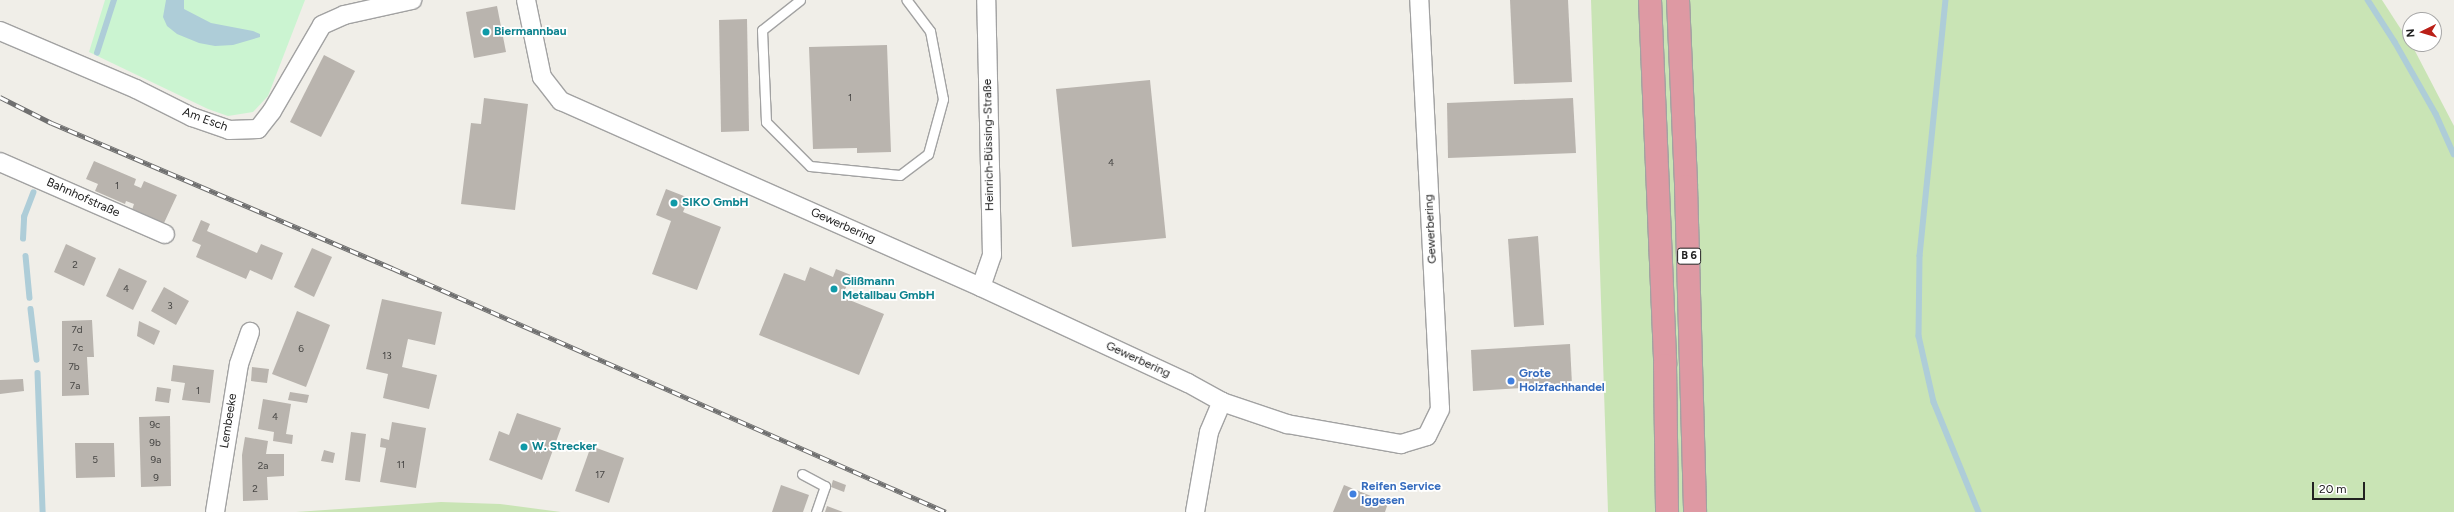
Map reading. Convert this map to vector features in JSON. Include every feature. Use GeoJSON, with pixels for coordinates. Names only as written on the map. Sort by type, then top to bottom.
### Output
{"type":"FeatureCollection","features":[{"type":"Feature","properties":{"kind":"highway","name":"B 6"},"geometry":{"type":"LineString","coordinates":[[1650,0],[1665,365],[1667,512]]}},
{"type":"Feature","properties":{"kind":"highway","name":"B 6"},"geometry":{"type":"LineString","coordinates":[[1678,0],[1696,512]]}},
{"type":"Feature","properties":{"kind":"street","name":"Am Esch"},"geometry":{"type":"LineString","coordinates":[[0,31],[136,90],[192,117],[229,130],[258,129],[272,111],[322,25],[344,15],[412,0]]}},
{"type":"Feature","properties":{"kind":"street","name":"Gewerbering"},"geometry":{"type":"LineString","coordinates":[[526,0],[542,77],[561,101],[980,287],[1188,383],[1222,402],[1288,424],[1401,444],[1427,436],[1440,409],[1419,0]]}},
{"type":"Feature","properties":{"kind":"street","name":"Heinrich-Büssing-Straße"},"geometry":{"type":"LineString","coordinates":[[980,287],[992,255],[986,0]]}},
{"type":"Feature","properties":{"kind":"street","name":"Bahnhofstraße"},"geometry":{"type":"LineString","coordinates":[[0,162],[165,234]]}},
{"type":"Feature","properties":{"kind":"street","name":"Lembeeke"},"geometry":{"type":"LineString","coordinates":[[215,512],[239,364],[250,332]]}},
{"type":"Feature","properties":{"kind":"street"},"geometry":{"type":"LineString","coordinates":[[1195,512],[1209,432],[1222,402]]}},
{"type":"Feature","properties":{"kind":"lane"},"geometry":{"type":"LineString","coordinates":[[800,0],[762,30],[766,122],[810,166],[900,175],[928,154],[943,99],[930,31],[907,0]]}},
{"type":"Feature","properties":{"kind":"lane"},"geometry":{"type":"LineString","coordinates":[[802,474],[825,486],[816,512]]}},
{"type":"Feature","properties":{"kind":"green space"},"geometry":{"type":"Polygon","coordinates":[[[105,0],[305,0],[268,96],[253,112],[228,116],[208,109],[89,52],[105,0]]]}},
{"type":"Feature","properties":{"kind":"green space"},"geometry":{"type":"Polygon","coordinates":[[[1591,0],[2382,0],[2402,31],[2402,52],[2416,52],[2454,126],[2454,512],[1608,512],[1591,0]]]}},
{"type":"Feature","properties":{"kind":"green space"},"geometry":{"type":"Polygon","coordinates":[[[441,502],[500,504],[561,512],[296,512],[441,502]]]}},
{"type":"Feature","properties":{"kind":"water"},"geometry":{"type":"Polygon","coordinates":[[[166,0],[184,0],[184,9],[211,23],[253,31],[260,34],[260,37],[233,45],[215,46],[199,43],[177,34],[167,26],[163,17],[166,0]]]}},
{"type":"Feature","properties":{"kind":"building"},"geometry":{"type":"Polygon","coordinates":[[[1510,0],[1568,0],[1572,82],[1514,84],[1510,0]]]}},
{"type":"Feature","properties":{"kind":"building","name":"Biermannbau"},"geometry":{"type":"Polygon","coordinates":[[[497,6],[506,52],[474,58],[466,12],[497,6]]]}},
{"type":"Feature","properties":{"kind":"building"},"geometry":{"type":"Polygon","coordinates":[[[747,19],[749,131],[721,132],[719,20],[747,19]]]}},
{"type":"Feature","properties":{"kind":"building"},"geometry":{"type":"Polygon","coordinates":[[[887,45],[891,152],[857,153],[857,148],[813,149],[809,47],[887,45]]]}},
{"type":"Feature","properties":{"kind":"building"},"geometry":{"type":"Polygon","coordinates":[[[324,55],[355,71],[321,137],[290,122],[324,55]]]}},
{"type":"Feature","properties":{"kind":"building"},"geometry":{"type":"Polygon","coordinates":[[[1150,80],[1166,238],[1072,247],[1056,89],[1150,80]]]}},
{"type":"Feature","properties":{"kind":"building"},"geometry":{"type":"Polygon","coordinates":[[[484,98],[528,104],[515,210],[461,204],[471,123],[481,124],[484,98]]]}},
{"type":"Feature","properties":{"kind":"building"},"geometry":{"type":"Polygon","coordinates":[[[1573,98],[1576,153],[1448,158],[1447,103],[1573,98]]]}},
{"type":"Feature","properties":{"kind":"building"},"geometry":{"type":"Polygon","coordinates":[[[94,161],[136,179],[134,185],[141,188],[144,181],[177,195],[164,223],[132,210],[134,204],[126,201],[125,204],[95,191],[98,184],[86,179],[94,161]]]}},
{"type":"Feature","properties":{"kind":"building"},"geometry":{"type":"Polygon","coordinates":[[[666,189],[689,198],[683,212],[721,227],[697,290],[652,274],[671,221],[656,215],[666,189]]]}},
{"type":"Feature","properties":{"kind":"building"},"geometry":{"type":"Polygon","coordinates":[[[201,220],[210,224],[207,231],[257,253],[261,244],[283,253],[272,280],[250,270],[246,279],[196,257],[201,245],[192,241],[201,220]]]}},
{"type":"Feature","properties":{"kind":"building"},"geometry":{"type":"Polygon","coordinates":[[[1538,236],[1544,325],[1514,327],[1508,239],[1538,236]]]}},
{"type":"Feature","properties":{"kind":"building"},"geometry":{"type":"Polygon","coordinates":[[[66,244],[96,258],[84,286],[54,272],[66,244]]]}},
{"type":"Feature","properties":{"kind":"building"},"geometry":{"type":"Polygon","coordinates":[[[312,248],[332,257],[314,297],[294,287],[312,248]]]}},
{"type":"Feature","properties":{"kind":"building"},"geometry":{"type":"Polygon","coordinates":[[[810,267],[833,277],[836,269],[851,275],[842,297],[884,314],[859,375],[759,335],[784,273],[805,281],[810,267]]]}},
{"type":"Feature","properties":{"kind":"building"},"geometry":{"type":"Polygon","coordinates":[[[119,268],[147,281],[133,310],[106,296],[119,268]]]}},
{"type":"Feature","properties":{"kind":"building"},"geometry":{"type":"Polygon","coordinates":[[[164,287],[189,301],[176,325],[151,311],[164,287]]]}},
{"type":"Feature","properties":{"kind":"building"},"geometry":{"type":"Polygon","coordinates":[[[382,299],[442,312],[435,345],[408,339],[402,367],[437,375],[429,409],[383,398],[388,374],[366,369],[382,299]]]}},
{"type":"Feature","properties":{"kind":"building"},"geometry":{"type":"Polygon","coordinates":[[[297,311],[330,325],[306,387],[272,374],[297,311]]]}},
{"type":"Feature","properties":{"kind":"building"},"geometry":{"type":"Polygon","coordinates":[[[92,320],[94,357],[87,357],[89,395],[62,396],[62,321],[92,320]]]}},
{"type":"Feature","properties":{"kind":"building"},"geometry":{"type":"Polygon","coordinates":[[[139,321],[160,331],[154,345],[137,336],[139,321]]]}},
{"type":"Feature","properties":{"kind":"building"},"geometry":{"type":"Polygon","coordinates":[[[1570,344],[1572,385],[1473,391],[1471,350],[1570,344]]]}},
{"type":"Feature","properties":{"kind":"building"},"geometry":{"type":"Polygon","coordinates":[[[173,365],[214,370],[210,403],[182,400],[185,383],[171,381],[173,365]]]}},
{"type":"Feature","properties":{"kind":"building"},"geometry":{"type":"Polygon","coordinates":[[[252,367],[269,369],[267,383],[251,381],[252,367]]]}},
{"type":"Feature","properties":{"kind":"building"},"geometry":{"type":"Polygon","coordinates":[[[23,379],[24,391],[0,394],[0,380],[23,379]]]}},
{"type":"Feature","properties":{"kind":"building"},"geometry":{"type":"Polygon","coordinates":[[[157,387],[171,389],[169,403],[155,401],[157,387]]]}},
{"type":"Feature","properties":{"kind":"building"},"geometry":{"type":"Polygon","coordinates":[[[290,392],[309,395],[307,403],[288,400],[290,392]]]}},
{"type":"Feature","properties":{"kind":"building"},"geometry":{"type":"Polygon","coordinates":[[[263,399],[291,404],[286,434],[293,435],[292,444],[273,441],[274,432],[258,429],[263,399]]]}},
{"type":"Feature","properties":{"kind":"building","name":"W. Strecker"},"geometry":{"type":"Polygon","coordinates":[[[517,413],[561,428],[542,480],[489,460],[499,431],[509,435],[517,413]]]}},
{"type":"Feature","properties":{"kind":"building"},"geometry":{"type":"Polygon","coordinates":[[[170,416],[171,486],[141,487],[139,417],[170,416]]]}},
{"type":"Feature","properties":{"kind":"building"},"geometry":{"type":"Polygon","coordinates":[[[392,422],[426,428],[416,488],[380,482],[386,448],[380,447],[381,438],[389,440],[392,422]]]}},
{"type":"Feature","properties":{"kind":"building"},"geometry":{"type":"Polygon","coordinates":[[[351,432],[366,434],[360,482],[345,480],[351,432]]]}},
{"type":"Feature","properties":{"kind":"building"},"geometry":{"type":"Polygon","coordinates":[[[245,437],[268,441],[266,454],[284,454],[284,476],[267,477],[268,500],[243,501],[242,455],[245,437]]]}},
{"type":"Feature","properties":{"kind":"building"},"geometry":{"type":"Polygon","coordinates":[[[75,443],[114,443],[115,477],[76,478],[75,443]]]}},
{"type":"Feature","properties":{"kind":"building"},"geometry":{"type":"Polygon","coordinates":[[[591,446],[624,458],[609,503],[575,491],[591,446]]]}},
{"type":"Feature","properties":{"kind":"building"},"geometry":{"type":"Polygon","coordinates":[[[324,450],[335,453],[333,463],[321,461],[324,450]]]}},
{"type":"Feature","properties":{"kind":"building"},"geometry":{"type":"Polygon","coordinates":[[[833,480],[846,485],[844,492],[831,487],[833,480]]]}},
{"type":"Feature","properties":{"kind":"building"},"geometry":{"type":"Polygon","coordinates":[[[781,485],[809,495],[803,512],[772,512],[781,485]]]}},
{"type":"Feature","properties":{"kind":"building","name":"Reifen Service Iggesen"},"geometry":{"type":"Polygon","coordinates":[[[1344,485],[1388,503],[1385,512],[1333,512],[1344,485]]]}},
{"type":"Feature","properties":{"kind":"building"},"geometry":{"type":"Polygon","coordinates":[[[827,506],[843,512],[825,512],[827,506]]]}},
{"type":"Feature","properties":{"kind":"waterway"},"geometry":{"type":"LineString","coordinates":[[97,53],[114,0]]}},
{"type":"Feature","properties":{"kind":"waterway"},"geometry":{"type":"LineString","coordinates":[[1946,0],[1920,256],[1919,336],[1934,402],[1979,512]]}},
{"type":"Feature","properties":{"kind":"waterway"},"geometry":{"type":"LineString","coordinates":[[2368,0],[2395,42],[2436,114],[2454,154]]}},
{"type":"Feature","properties":{"kind":"waterway"},"geometry":{"type":"LineString","coordinates":[[23,239],[24,217],[33,193]]}},
{"type":"Feature","properties":{"kind":"waterway"},"geometry":{"type":"LineString","coordinates":[[26,256],[30,298]]}},
{"type":"Feature","properties":{"kind":"waterway"},"geometry":{"type":"LineString","coordinates":[[31,309],[37,360]]}},
{"type":"Feature","properties":{"kind":"waterway"},"geometry":{"type":"LineString","coordinates":[[38,373],[43,512]]}},
{"type":"Feature","properties":{"kind":"railway"},"geometry":{"type":"LineString","coordinates":[[0,97],[52,123],[392,268],[946,512]]}},
{"type":"Feature","properties":{"kind":"place","name":"Biermannbau"},"geometry":{"type":"Point","coordinates":[486,32]}},
{"type":"Feature","properties":{"kind":"place","name":"SIKO GmbH"},"geometry":{"type":"Point","coordinates":[674,203]}},
{"type":"Feature","properties":{"kind":"place","name":"Glißmann Metallbau GmbH"},"geometry":{"type":"Point","coordinates":[834,289]}},
{"type":"Feature","properties":{"kind":"place","name":"Grote Holzfachhandel"},"geometry":{"type":"Point","coordinates":[1511,381]}},
{"type":"Feature","properties":{"kind":"place","name":"W. Strecker"},"geometry":{"type":"Point","coordinates":[524,447]}},
{"type":"Feature","properties":{"kind":"place","name":"Reifen Service Iggesen"},"geometry":{"type":"Point","coordinates":[1353,494]}}]}
